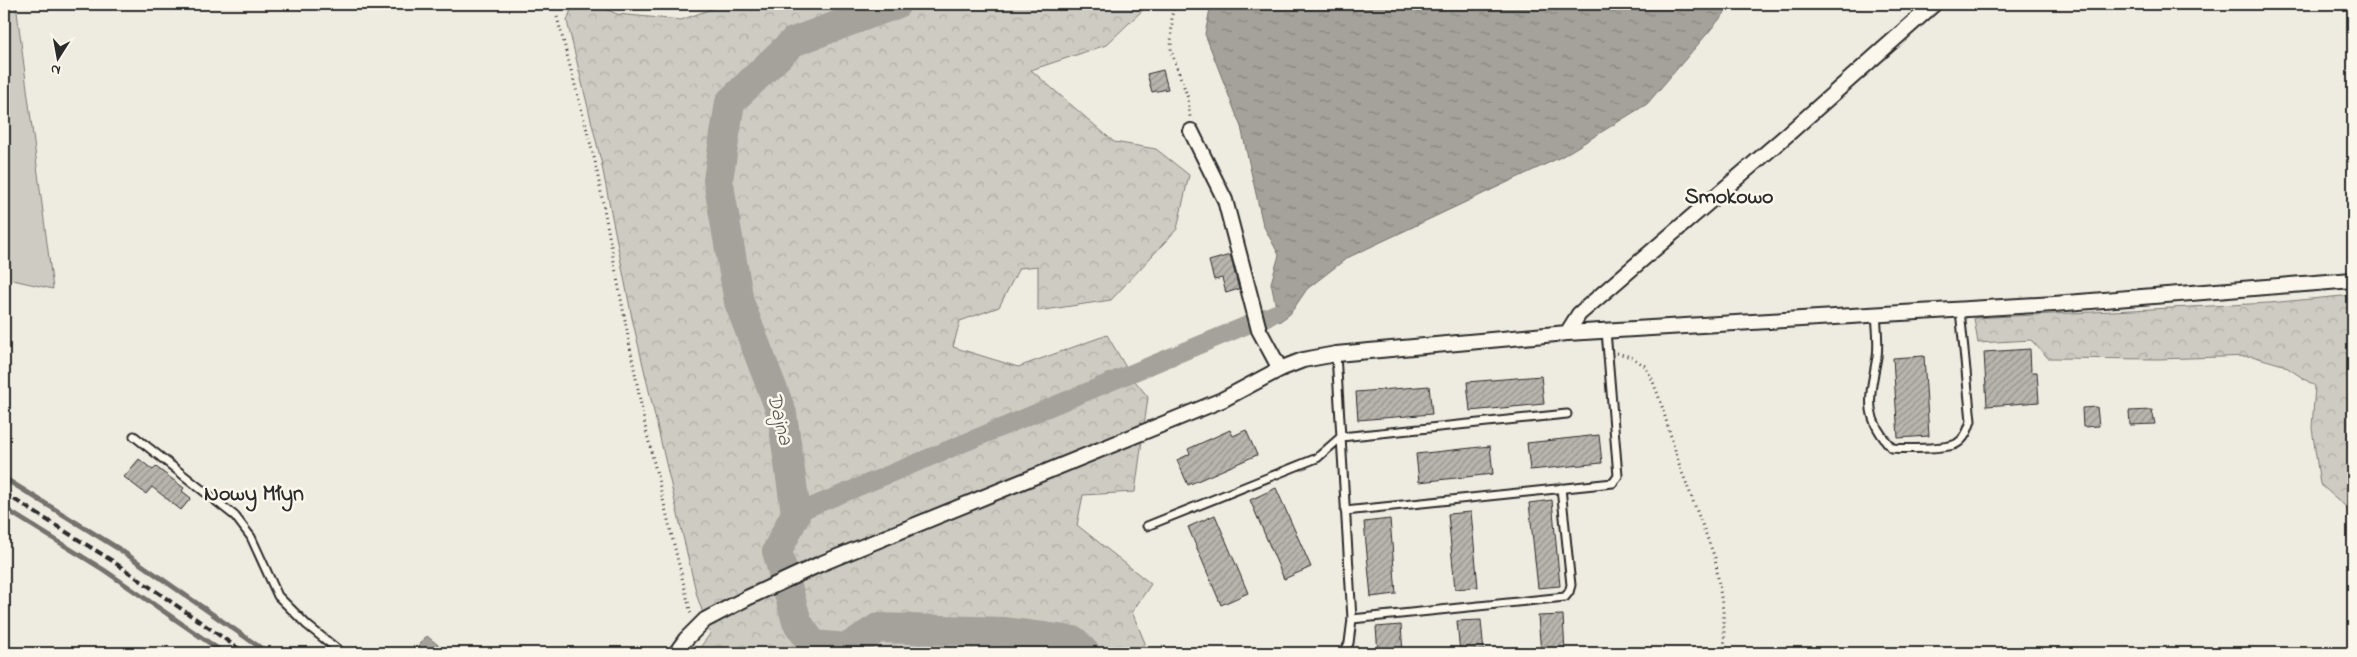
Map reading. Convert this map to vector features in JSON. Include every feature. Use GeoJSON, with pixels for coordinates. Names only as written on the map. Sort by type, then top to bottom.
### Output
{"type":"FeatureCollection","features":[{"type":"Feature","properties":{"kind":"street"},"geometry":{"type":"LineString","coordinates":[[1567,333],[1579,314],[1788,134],[1934,4]]}},
{"type":"Feature","properties":{"kind":"street"},"geometry":{"type":"LineString","coordinates":[[1191,131],[1225,200],[1259,330],[1280,369]]}},
{"type":"Feature","properties":{"kind":"street"},"geometry":{"type":"LineString","coordinates":[[676,653],[695,629],[705,620],[749,597],[820,564],[1222,400],[1280,369],[1303,360],[1336,354],[1567,333],[1960,310],[2353,280]]}},
{"type":"Feature","properties":{"kind":"lane"},"geometry":{"type":"LineString","coordinates":[[1876,314],[1877,356],[1870,389],[1870,410],[1874,424],[1887,443],[1892,448],[1906,449],[1956,444],[1966,436],[1971,421],[1960,310]]}},
{"type":"Feature","properties":{"kind":"lane"},"geometry":{"type":"LineString","coordinates":[[1345,511],[1613,482],[1618,476],[1606,331]]}},
{"type":"Feature","properties":{"kind":"lane"},"geometry":{"type":"LineString","coordinates":[[1336,354],[1352,619],[1349,643],[1344,653]]}},
{"type":"Feature","properties":{"kind":"lane"},"geometry":{"type":"LineString","coordinates":[[1147,526],[1317,458],[1341,437],[1568,414]]}},
{"type":"Feature","properties":{"kind":"lane"},"geometry":{"type":"LineString","coordinates":[[134,436],[235,516],[251,537],[278,596],[307,625],[342,653]]}},
{"type":"Feature","properties":{"kind":"lane"},"geometry":{"type":"LineString","coordinates":[[1352,619],[1565,597],[1571,585],[1561,488]]}},
{"type":"Feature","properties":{"kind":"path"},"geometry":{"type":"LineString","coordinates":[[1175,4],[1172,15],[1171,51],[1188,98],[1191,131]]}},
{"type":"Feature","properties":{"kind":"path"},"geometry":{"type":"LineString","coordinates":[[557,17],[595,161],[645,426],[686,599],[695,629]]}},
{"type":"Feature","properties":{"kind":"path"},"geometry":{"type":"LineString","coordinates":[[1608,349],[1638,361],[1645,366],[1652,379],[1680,468],[1715,558],[1723,610],[1725,653]]}},
{"type":"Feature","properties":{"kind":"green space"},"geometry":{"type":"Polygon","coordinates":[[[4,4],[16,4],[53,289],[4,278],[4,4]]]}},
{"type":"Feature","properties":{"kind":"green space"},"geometry":{"type":"Polygon","coordinates":[[[573,4],[594,4],[617,14],[681,20],[725,4],[1149,4],[1106,45],[1031,70],[1114,142],[1156,149],[1189,175],[1177,229],[1111,300],[1038,311],[1038,266],[1019,268],[999,307],[960,321],[953,347],[1018,367],[1107,335],[1131,376],[1148,397],[1135,492],[1083,495],[1077,525],[1151,584],[1132,612],[1145,643],[1144,653],[1025,653],[1018,651],[1001,653],[696,653],[710,634],[697,596],[632,318],[601,161],[567,21],[573,4]]]}},
{"type":"Feature","properties":{"kind":"green space"},"geometry":{"type":"Polygon","coordinates":[[[2353,295],[2353,513],[2320,484],[2312,428],[2315,386],[2283,365],[2252,356],[2158,359],[2048,358],[2031,340],[1978,343],[1974,318],[2269,303],[2353,295]]]}},
{"type":"Feature","properties":{"kind":"water"},"geometry":{"type":"Polygon","coordinates":[[[1211,4],[1729,4],[1724,14],[1647,104],[1561,157],[1347,258],[1307,289],[1290,314],[1279,322],[1271,283],[1279,255],[1263,225],[1241,127],[1205,34],[1211,4]]]}},
{"type":"Feature","properties":{"kind":"water"},"geometry":{"type":"Polygon","coordinates":[[[427,636],[448,653],[412,653],[427,636]]]}},
{"type":"Feature","properties":{"kind":"building"},"geometry":{"type":"Polygon","coordinates":[[[1163,70],[1168,89],[1152,92],[1147,74],[1163,70]]]}},
{"type":"Feature","properties":{"kind":"building"},"geometry":{"type":"Polygon","coordinates":[[[1230,255],[1239,289],[1226,293],[1222,278],[1214,280],[1209,261],[1230,255]]]}},
{"type":"Feature","properties":{"kind":"building"},"geometry":{"type":"Polygon","coordinates":[[[2030,349],[2031,372],[2037,372],[2039,402],[1987,406],[1984,352],[2030,349]]]}},
{"type":"Feature","properties":{"kind":"building"},"geometry":{"type":"Polygon","coordinates":[[[1924,356],[1929,436],[1898,438],[1893,358],[1924,356]]]}},
{"type":"Feature","properties":{"kind":"building"},"geometry":{"type":"Polygon","coordinates":[[[1541,376],[1544,404],[1470,411],[1467,382],[1541,376]]]}},
{"type":"Feature","properties":{"kind":"building"},"geometry":{"type":"Polygon","coordinates":[[[1429,386],[1432,414],[1358,420],[1356,392],[1429,386]]]}},
{"type":"Feature","properties":{"kind":"building"},"geometry":{"type":"Polygon","coordinates":[[[2097,407],[2099,426],[2083,427],[2082,408],[2097,407]]]}},
{"type":"Feature","properties":{"kind":"building"},"geometry":{"type":"Polygon","coordinates":[[[2152,410],[2155,424],[2130,425],[2129,411],[2152,410]]]}},
{"type":"Feature","properties":{"kind":"building"},"geometry":{"type":"Polygon","coordinates":[[[1230,430],[1233,436],[1246,430],[1257,455],[1188,485],[1177,460],[1190,454],[1188,449],[1230,430]]]}},
{"type":"Feature","properties":{"kind":"building"},"geometry":{"type":"Polygon","coordinates":[[[1599,435],[1602,463],[1530,470],[1527,443],[1599,435]]]}},
{"type":"Feature","properties":{"kind":"building"},"geometry":{"type":"Polygon","coordinates":[[[1490,446],[1493,474],[1419,482],[1416,454],[1490,446]]]}},
{"type":"Feature","properties":{"kind":"building"},"geometry":{"type":"Polygon","coordinates":[[[139,459],[153,470],[156,467],[184,488],[182,491],[191,498],[181,510],[152,487],[146,494],[124,477],[139,459]]]}},
{"type":"Feature","properties":{"kind":"building"},"geometry":{"type":"Polygon","coordinates":[[[1276,488],[1311,567],[1284,579],[1250,500],[1276,488]]]}},
{"type":"Feature","properties":{"kind":"building"},"geometry":{"type":"Polygon","coordinates":[[[1552,500],[1560,586],[1538,588],[1529,503],[1552,500]]]}},
{"type":"Feature","properties":{"kind":"building"},"geometry":{"type":"Polygon","coordinates":[[[1471,512],[1478,587],[1455,589],[1448,514],[1471,512]]]}},
{"type":"Feature","properties":{"kind":"building"},"geometry":{"type":"Polygon","coordinates":[[[1215,515],[1248,593],[1221,605],[1188,527],[1215,515]]]}},
{"type":"Feature","properties":{"kind":"building"},"geometry":{"type":"Polygon","coordinates":[[[1390,519],[1396,594],[1371,597],[1364,522],[1390,519]]]}},
{"type":"Feature","properties":{"kind":"building"},"geometry":{"type":"Polygon","coordinates":[[[1563,615],[1565,653],[1541,653],[1538,616],[1563,615]]]}},
{"type":"Feature","properties":{"kind":"building"},"geometry":{"type":"Polygon","coordinates":[[[1481,620],[1484,653],[1460,653],[1457,621],[1481,620]]]}},
{"type":"Feature","properties":{"kind":"building"},"geometry":{"type":"Polygon","coordinates":[[[1401,625],[1403,653],[1378,653],[1376,627],[1401,625]]]}},
{"type":"Feature","properties":{"kind":"waterway","name":"Dajna"},"geometry":{"type":"LineString","coordinates":[[896,4],[793,42],[730,102],[718,180],[739,302],[782,414],[796,513],[777,551],[797,622],[813,645],[847,648],[878,628],[1005,632],[1074,641],[1085,653]]}},
{"type":"Feature","properties":{"kind":"waterway"},"geometry":{"type":"LineString","coordinates":[[796,513],[1276,313]]}},
{"type":"Feature","properties":{"kind":"waterway"},"geometry":{"type":"LineString","coordinates":[[4,478],[119,549],[268,653]]}},
{"type":"Feature","properties":{"kind":"waterway"},"geometry":{"type":"LineString","coordinates":[[4,508],[104,570],[224,653]]}},
{"type":"Feature","properties":{"kind":"railway"},"geometry":{"type":"LineString","coordinates":[[4,493],[111,560],[245,653]]}},
{"type":"Feature","properties":{"kind":"district","name":"Smokowo"},"geometry":{"type":"Point","coordinates":[1729,198]}},
{"type":"Feature","properties":{"kind":"district","name":"Nowy Młyn"},"geometry":{"type":"Point","coordinates":[254,495]}}]}
